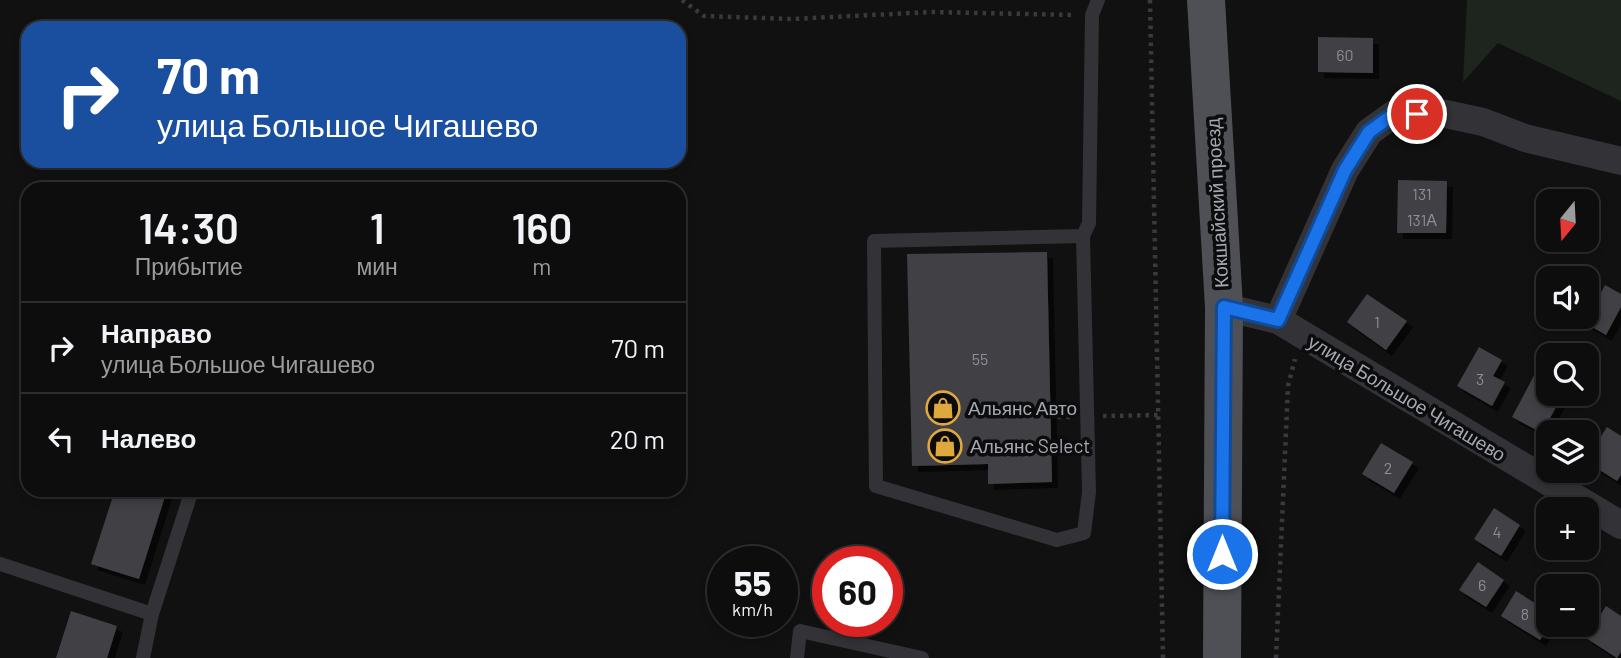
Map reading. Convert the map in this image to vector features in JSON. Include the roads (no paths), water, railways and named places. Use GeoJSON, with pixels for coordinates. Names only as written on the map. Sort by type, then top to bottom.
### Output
{"type":"FeatureCollection","features":[{"type":"Feature","properties":{"kind":"main road","name":"Кокшайский проезд"},"geometry":{"type":"LineString","coordinates":[[1206,0],[1224,307],[1222,658]]}},
{"type":"Feature","properties":{"kind":"street"},"geometry":{"type":"LineString","coordinates":[[1290,327],[1345,170],[1369,132],[1394,114],[1441,113],[1483,122],[1525,138],[1621,161]]}},
{"type":"Feature","properties":{"kind":"street","name":"улица Большое Чигашево"},"geometry":{"type":"LineString","coordinates":[[1224,307],[1290,327],[1621,525]]}},
{"type":"Feature","properties":{"kind":"lane"},"geometry":{"type":"LineString","coordinates":[[1083,236],[874,241],[876,486],[1057,540],[1084,533],[1089,492],[1083,236],[1089,223],[1092,15],[1098,0]]}},
{"type":"Feature","properties":{"kind":"lane"},"geometry":{"type":"LineString","coordinates":[[144,658],[152,614],[190,497]]}},
{"type":"Feature","properties":{"kind":"lane"},"geometry":{"type":"LineString","coordinates":[[2,570],[152,614]]}},
{"type":"Feature","properties":{"kind":"lane"},"geometry":{"type":"LineString","coordinates":[[797,658],[800,631],[922,658]]}},
{"type":"Feature","properties":{"kind":"place","name":"Альянс Авто"},"geometry":{"type":"Point","coordinates":[943,408]}},
{"type":"Feature","properties":{"kind":"place","name":"Альянс Select"},"geometry":{"type":"Point","coordinates":[945,446]}}]}
